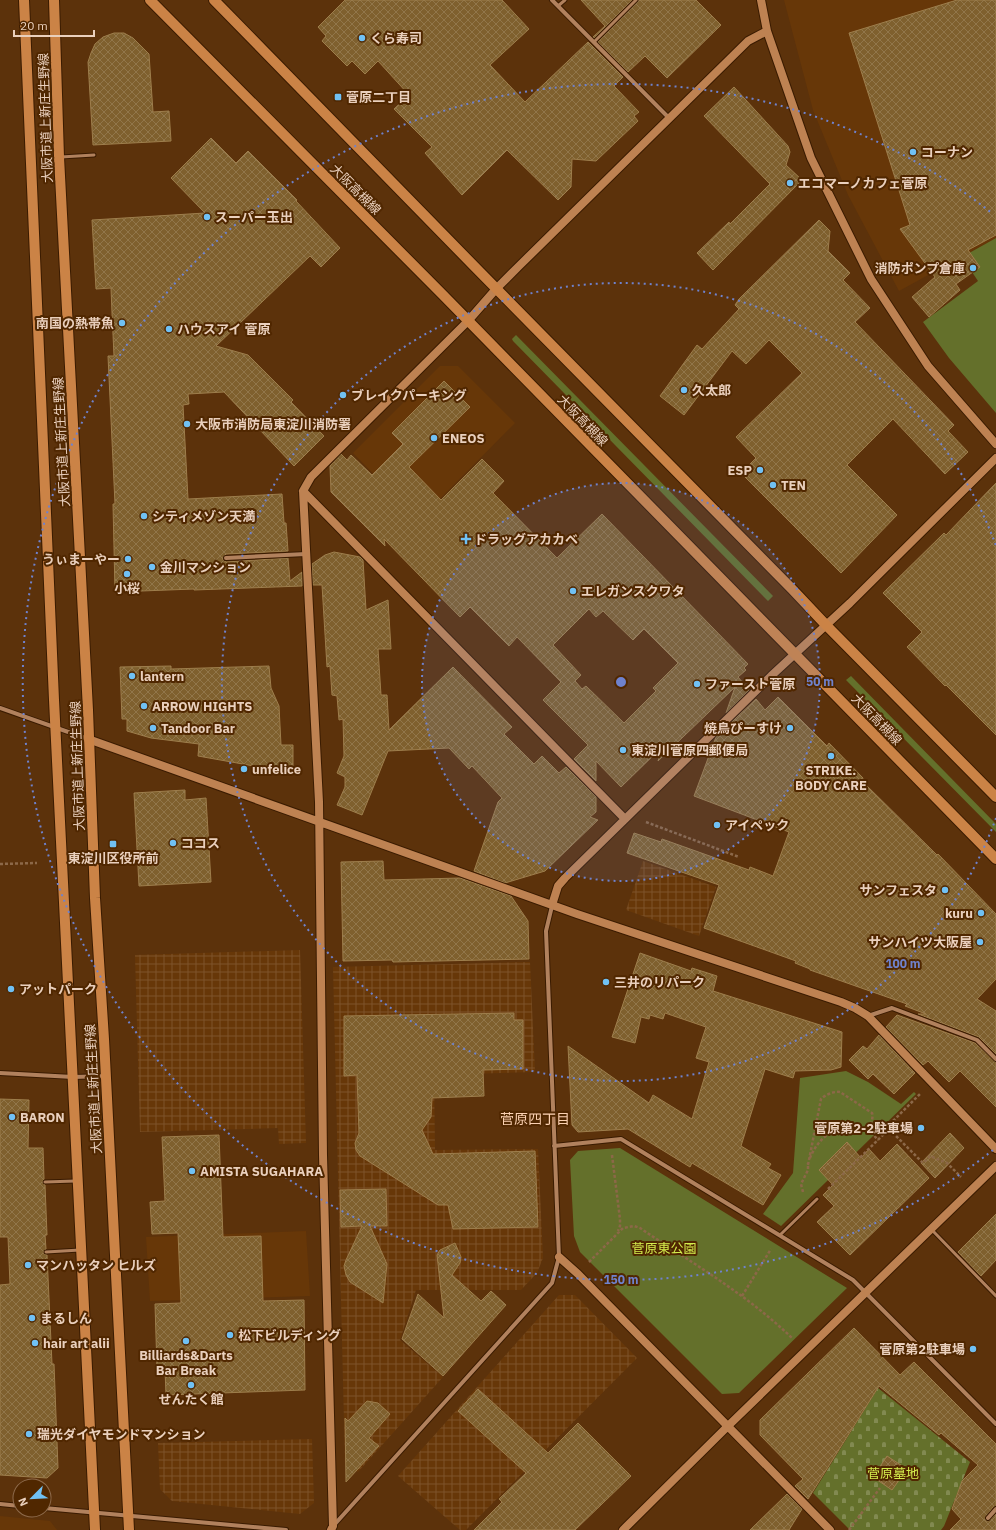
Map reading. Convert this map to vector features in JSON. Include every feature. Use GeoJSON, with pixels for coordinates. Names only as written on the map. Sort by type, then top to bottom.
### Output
{"type":"FeatureCollection","features":[{"type":"Feature","properties":{"kind":"main road","name":"大阪市道上新庄生野線"},"geometry":{"type":"LineString","coordinates":[[24,0],[56,727],[96,1530]]}},
{"type":"Feature","properties":{"kind":"main road","name":"大阪市道上新庄生野線"},"geometry":{"type":"LineString","coordinates":[[54,0],[59,157],[95,898],[106,1076],[129,1530]]}},
{"type":"Feature","properties":{"kind":"main road","name":"大阪高槻線"},"geometry":{"type":"LineString","coordinates":[[150,0],[468,321],[996,859]]}},
{"type":"Feature","properties":{"kind":"main road"},"geometry":{"type":"LineString","coordinates":[[214,0],[792,589],[826,626],[996,796]]}},
{"type":"Feature","properties":{"kind":"street"},"geometry":{"type":"LineString","coordinates":[[552,0],[669,118]]}},
{"type":"Feature","properties":{"kind":"street"},"geometry":{"type":"LineString","coordinates":[[761,0],[767,31],[811,158],[871,279],[928,366],[996,444]]}},
{"type":"Feature","properties":{"kind":"street"},"geometry":{"type":"LineString","coordinates":[[332,1528],[323,1155],[319,822],[303,492],[311,477],[468,321],[496,289],[748,41],[767,31]]}},
{"type":"Feature","properties":{"kind":"street"},"geometry":{"type":"LineString","coordinates":[[332,1528],[552,1283],[559,1257],[546,931],[558,886],[794,654],[826,626],[996,458]]}},
{"type":"Feature","properties":{"kind":"street"},"geometry":{"type":"LineString","coordinates":[[303,492],[625,819]]}},
{"type":"Feature","properties":{"kind":"street"},"geometry":{"type":"LineString","coordinates":[[226,558],[306,554]]}},
{"type":"Feature","properties":{"kind":"street"},"geometry":{"type":"LineString","coordinates":[[0,708],[552,905],[855,1008],[868,1016],[996,1148]]}},
{"type":"Feature","properties":{"kind":"street"},"geometry":{"type":"LineString","coordinates":[[868,1016],[892,1008],[977,1040],[996,1059]]}},
{"type":"Feature","properties":{"kind":"street"},"geometry":{"type":"LineString","coordinates":[[0,1073],[73,1077],[106,1076]]}},
{"type":"Feature","properties":{"kind":"street"},"geometry":{"type":"LineString","coordinates":[[554,1146],[621,1139],[853,1280],[867,1292],[996,1424]]}},
{"type":"Feature","properties":{"kind":"street"},"geometry":{"type":"LineString","coordinates":[[623,1530],[996,1166]]}},
{"type":"Feature","properties":{"kind":"street"},"geometry":{"type":"LineString","coordinates":[[559,1257],[578,1274],[830,1530]]}},
{"type":"Feature","properties":{"kind":"street"},"geometry":{"type":"LineString","coordinates":[[0,1504],[12,1505]]}},
{"type":"Feature","properties":{"kind":"street"},"geometry":{"type":"LineString","coordinates":[[52,1509],[286,1530]]}},
{"type":"Feature","properties":{"kind":"street"},"geometry":{"type":"LineString","coordinates":[[988,1518],[996,1509]]}},
{"type":"Feature","properties":{"kind":"lane"},"geometry":{"type":"LineString","coordinates":[[558,6],[565,0]]}},
{"type":"Feature","properties":{"kind":"lane"},"geometry":{"type":"LineString","coordinates":[[594,42],[636,0]]}},
{"type":"Feature","properties":{"kind":"lane"},"geometry":{"type":"LineString","coordinates":[[59,157],[94,156]]}},
{"type":"Feature","properties":{"kind":"lane"},"geometry":{"type":"LineString","coordinates":[[44,1182],[79,1181]]}},
{"type":"Feature","properties":{"kind":"lane"},"geometry":{"type":"LineString","coordinates":[[780,1236],[817,1199]]}},
{"type":"Feature","properties":{"kind":"lane"},"geometry":{"type":"LineString","coordinates":[[931,1229],[996,1296]]}},
{"type":"Feature","properties":{"kind":"lane"},"geometry":{"type":"LineString","coordinates":[[46,1252],[82,1250]]}},
{"type":"Feature","properties":{"kind":"path"},"geometry":{"type":"LineString","coordinates":[[634,811],[643,821],[739,857]]}},
{"type":"Feature","properties":{"kind":"path"},"geometry":{"type":"LineString","coordinates":[[0,864],[37,863]]}},
{"type":"Feature","properties":{"kind":"path"},"geometry":{"type":"LineString","coordinates":[[812,1203],[804,1194],[801,1184],[808,1170],[821,1099],[823,1096],[840,1092],[872,1113],[873,1116],[870,1128],[871,1133]]}},
{"type":"Feature","properties":{"kind":"path"},"geometry":{"type":"LineString","coordinates":[[817,1199],[878,1140],[889,1128],[890,1124],[921,1094]]}},
{"type":"Feature","properties":{"kind":"path"},"geometry":{"type":"LineString","coordinates":[[808,1165],[814,1148],[822,1139],[831,1132],[841,1128],[852,1127],[871,1133],[878,1140]]}},
{"type":"Feature","properties":{"kind":"path"},"geometry":{"type":"LineString","coordinates":[[889,1128],[923,1162],[930,1156],[947,1163],[973,1188]]}},
{"type":"Feature","properties":{"kind":"path"},"geometry":{"type":"LineString","coordinates":[[610,1140],[620,1220],[620,1226],[617,1233]]}},
{"type":"Feature","properties":{"kind":"path"},"geometry":{"type":"LineString","coordinates":[[578,1274],[623,1228],[628,1226],[640,1228],[742,1296],[772,1319],[806,1351]]}},
{"type":"Feature","properties":{"kind":"path"},"geometry":{"type":"LineString","coordinates":[[742,1296],[780,1236]]}},
{"type":"Feature","properties":{"kind":"path"},"geometry":{"type":"LineString","coordinates":[[849,1530],[880,1488]]}},
{"type":"Feature","properties":{"kind":"shaded area","name":"コーナン"},"geometry":{"type":"Polygon","coordinates":[[[784,0],[996,0],[996,238],[899,291],[848,195],[813,110],[784,0]]]}},
{"type":"Feature","properties":{"kind":"shaded area","name":"ENEOS"},"geometry":{"type":"Polygon","coordinates":[[[440,366],[458,366],[515,423],[419,520],[353,453],[440,366]]]}},
{"type":"Feature","properties":{"kind":"shaded area"},"geometry":{"type":"Polygon","coordinates":[[[643,861],[716,887],[699,936],[626,910],[643,861]]]}},
{"type":"Feature","properties":{"kind":"shaded area"},"geometry":{"type":"Polygon","coordinates":[[[300,950],[306,1143],[279,1144],[278,1128],[140,1132],[135,955],[300,950]]]}},
{"type":"Feature","properties":{"kind":"shaded area"},"geometry":{"type":"Polygon","coordinates":[[[530,962],[535,1072],[434,1075],[435,1150],[538,1149],[543,1258],[537,1273],[521,1290],[416,1290],[400,1340],[443,1377],[358,1472],[345,1464],[333,967],[530,962]]]}},
{"type":"Feature","properties":{"kind":"shaded area"},"geometry":{"type":"Polygon","coordinates":[[[306,1231],[310,1296],[150,1301],[146,1237],[306,1231]]]}},
{"type":"Feature","properties":{"kind":"shaded area"},"geometry":{"type":"Polygon","coordinates":[[[559,1295],[575,1295],[637,1358],[466,1530],[460,1530],[398,1476],[559,1295]]]}},
{"type":"Feature","properties":{"kind":"shaded area"},"geometry":{"type":"Polygon","coordinates":[[[312,1439],[314,1503],[300,1514],[172,1501],[160,1489],[158,1443],[312,1439]]]}},
{"type":"Feature","properties":{"kind":"shaded area"},"geometry":{"type":"Polygon","coordinates":[[[0,1516],[50,1521],[57,1530],[0,1530],[0,1516]]]}},
{"type":"Feature","properties":{"kind":"green space"},"geometry":{"type":"Polygon","coordinates":[[[996,238],[996,413],[949,358],[923,322],[978,281],[962,257],[996,238]]]}},
{"type":"Feature","properties":{"kind":"green space"},"geometry":{"type":"Polygon","coordinates":[[[516,335],[773,596],[768,601],[513,341],[512,339],[516,335]]]}},
{"type":"Feature","properties":{"kind":"green space"},"geometry":{"type":"Polygon","coordinates":[[[851,676],[996,824],[996,832],[846,680],[851,676]]]}},
{"type":"Feature","properties":{"kind":"green space"},"geometry":{"type":"Polygon","coordinates":[[[846,1071],[868,1082],[901,1104],[914,1092],[916,1094],[781,1226],[763,1214],[793,1173],[800,1078],[846,1071]]]}},
{"type":"Feature","properties":{"kind":"green space","name":"菅原東公園"},"geometry":{"type":"Polygon","coordinates":[[[620,1148],[847,1288],[739,1393],[722,1394],[580,1252],[574,1236],[570,1160],[578,1151],[620,1148]]]}},
{"type":"Feature","properties":{"kind":"green space","name":"菅原墓地"},"geometry":{"type":"Polygon","coordinates":[[[878,1388],[970,1462],[941,1530],[850,1530],[813,1493],[878,1388]]]}},
{"type":"Feature","properties":{"kind":"building"},"geometry":{"type":"Polygon","coordinates":[[[345,0],[502,0],[529,29],[490,65],[525,102],[588,42],[623,77],[614,86],[639,112],[634,116],[638,121],[596,161],[572,159],[571,187],[558,200],[507,150],[462,195],[425,153],[432,147],[394,109],[409,95],[378,61],[365,74],[352,61],[347,66],[322,41],[326,36],[318,27],[345,0]]]}},
{"type":"Feature","properties":{"kind":"building"},"geometry":{"type":"Polygon","coordinates":[[[581,0],[632,0],[594,38],[593,37],[605,26],[581,0]]]}},
{"type":"Feature","properties":{"kind":"building"},"geometry":{"type":"Polygon","coordinates":[[[639,0],[696,0],[721,25],[667,78],[645,56],[628,72],[598,42],[639,0]]]}},
{"type":"Feature","properties":{"kind":"building","name":"コーナン"},"geometry":{"type":"Polygon","coordinates":[[[957,0],[996,0],[996,235],[968,250],[980,267],[956,284],[960,290],[929,317],[912,297],[935,277],[900,229],[910,225],[849,33],[957,0]]]}},
{"type":"Feature","properties":{"kind":"building"},"geometry":{"type":"Polygon","coordinates":[[[114,33],[124,33],[133,38],[149,54],[153,112],[169,111],[171,141],[93,145],[88,62],[95,44],[103,37],[114,33]]]}},
{"type":"Feature","properties":{"kind":"building"},"geometry":{"type":"Polygon","coordinates":[[[734,87],[788,146],[790,152],[786,165],[802,180],[713,270],[697,253],[729,222],[730,224],[770,184],[704,116],[734,87]]]}},
{"type":"Feature","properties":{"kind":"building"},"geometry":{"type":"Polygon","coordinates":[[[211,138],[236,163],[248,151],[297,200],[296,201],[340,248],[321,267],[310,256],[216,346],[248,355],[293,400],[291,402],[324,436],[294,466],[224,392],[188,394],[189,404],[183,405],[188,499],[282,494],[288,551],[226,554],[223,557],[223,560],[226,562],[288,558],[290,581],[302,572],[302,586],[115,592],[113,504],[115,504],[108,356],[114,356],[111,288],[96,289],[92,220],[205,213],[171,178],[211,138]]]}},
{"type":"Feature","properties":{"kind":"building"},"geometry":{"type":"Polygon","coordinates":[[[819,220],[830,231],[828,251],[850,273],[843,280],[870,308],[855,322],[954,425],[948,431],[968,452],[945,474],[893,419],[847,465],[897,515],[841,573],[741,473],[756,458],[736,437],[802,373],[769,340],[746,364],[732,351],[684,415],[660,396],[697,345],[702,349],[739,309],[735,305],[739,299],[819,220]]]}},
{"type":"Feature","properties":{"kind":"building"},"geometry":{"type":"Polygon","coordinates":[[[444,381],[470,407],[409,467],[441,500],[482,459],[504,481],[493,493],[557,558],[602,514],[748,664],[744,668],[746,670],[738,677],[749,690],[726,713],[735,687],[658,761],[663,746],[621,787],[596,761],[596,781],[574,759],[588,745],[543,700],[561,682],[517,637],[509,646],[470,607],[460,617],[384,539],[385,546],[331,492],[330,466],[341,454],[347,460],[351,455],[372,475],[403,444],[392,433],[444,381]],[[589,609],[553,645],[581,675],[575,681],[582,689],[586,686],[624,723],[656,691],[653,688],[678,663],[644,629],[633,640],[603,611],[596,617],[589,609]]]}},
{"type":"Feature","properties":{"kind":"building"},"geometry":{"type":"Polygon","coordinates":[[[996,483],[996,735],[907,647],[922,632],[883,593],[944,533],[946,535],[996,483]]]}},
{"type":"Feature","properties":{"kind":"building"},"geometry":{"type":"Polygon","coordinates":[[[334,552],[360,557],[363,560],[366,610],[388,600],[391,649],[378,649],[381,695],[387,695],[389,730],[453,667],[512,727],[504,734],[534,764],[542,756],[559,773],[566,767],[596,797],[596,812],[590,817],[598,820],[545,871],[505,883],[474,871],[498,802],[502,798],[472,766],[469,769],[449,748],[388,751],[362,815],[337,805],[345,787],[345,777],[337,773],[344,756],[343,719],[339,720],[337,696],[332,695],[330,666],[327,667],[322,585],[313,585],[312,564],[325,555],[334,552]]]}},
{"type":"Feature","properties":{"kind":"building"},"geometry":{"type":"Polygon","coordinates":[[[171,666],[171,669],[269,666],[271,688],[279,706],[281,745],[293,745],[293,773],[198,756],[199,744],[151,738],[127,731],[127,719],[122,719],[120,667],[171,666]]]}},
{"type":"Feature","properties":{"kind":"building"},"geometry":{"type":"Polygon","coordinates":[[[778,697],[827,746],[829,743],[863,778],[862,781],[937,855],[938,854],[996,914],[996,979],[977,999],[996,1011],[996,1054],[979,1037],[918,1014],[926,1014],[905,1006],[907,1004],[810,970],[795,963],[796,961],[704,928],[719,885],[627,853],[634,833],[661,842],[662,839],[749,870],[750,867],[773,876],[789,832],[694,796],[716,737],[756,699],[765,710],[778,697]]]}},
{"type":"Feature","properties":{"kind":"building","name":"ココス"},"geometry":{"type":"Polygon","coordinates":[[[185,790],[185,800],[206,798],[211,882],[139,886],[134,793],[185,790]]]}},
{"type":"Feature","properties":{"kind":"building"},"geometry":{"type":"Polygon","coordinates":[[[383,861],[384,880],[460,878],[511,896],[528,921],[529,959],[393,962],[392,960],[343,961],[341,862],[383,861]]]}},
{"type":"Feature","properties":{"kind":"building"},"geometry":{"type":"Polygon","coordinates":[[[640,953],[691,971],[692,968],[717,976],[713,991],[842,1032],[841,1067],[831,1070],[795,1071],[793,1078],[765,1069],[741,1146],[771,1164],[768,1168],[781,1175],[763,1205],[692,1163],[690,1167],[628,1129],[578,1132],[572,1125],[568,1046],[649,1103],[653,1095],[692,1119],[709,1062],[696,1058],[706,1027],[665,1013],[663,1019],[650,1015],[649,1019],[641,1017],[635,1043],[612,1037],[640,953]]]}},
{"type":"Feature","properties":{"kind":"building"},"geometry":{"type":"Polygon","coordinates":[[[514,1013],[514,1020],[523,1020],[523,1069],[483,1070],[484,1096],[432,1098],[431,1117],[422,1130],[433,1154],[535,1151],[538,1227],[453,1229],[448,1205],[438,1205],[360,1156],[356,1150],[355,1143],[359,1133],[357,1075],[344,1076],[344,1016],[514,1013]]]}},
{"type":"Feature","properties":{"kind":"building"},"geometry":{"type":"Polygon","coordinates":[[[897,1015],[975,1043],[996,1062],[996,1107],[960,1071],[949,1082],[928,1061],[923,1065],[886,1027],[897,1015]]]}},
{"type":"Feature","properties":{"kind":"building"},"geometry":{"type":"Polygon","coordinates":[[[879,1035],[915,1073],[894,1094],[873,1074],[868,1079],[849,1060],[863,1046],[867,1049],[879,1035]]]}},
{"type":"Feature","properties":{"kind":"building"},"geometry":{"type":"Polygon","coordinates":[[[0,1099],[29,1100],[28,1148],[43,1148],[44,1179],[42,1182],[45,1185],[47,1235],[45,1235],[46,1249],[43,1252],[47,1255],[52,1364],[54,1364],[58,1468],[47,1478],[0,1475],[0,1285],[10,1284],[8,1237],[0,1237],[0,1099]]]}},
{"type":"Feature","properties":{"kind":"building"},"geometry":{"type":"Polygon","coordinates":[[[950,1133],[964,1148],[935,1178],[921,1163],[950,1133]]]}},
{"type":"Feature","properties":{"kind":"building"},"geometry":{"type":"Polygon","coordinates":[[[219,1135],[223,1237],[261,1236],[263,1301],[304,1300],[305,1390],[166,1395],[165,1369],[157,1369],[155,1304],[181,1303],[178,1233],[152,1234],[150,1202],[165,1201],[162,1137],[219,1135]]]}},
{"type":"Feature","properties":{"kind":"building"},"geometry":{"type":"Polygon","coordinates":[[[847,1142],[861,1158],[869,1149],[880,1161],[897,1144],[929,1178],[850,1255],[817,1222],[834,1206],[823,1195],[833,1185],[819,1170],[847,1142]]]}},
{"type":"Feature","properties":{"kind":"building"},"geometry":{"type":"Polygon","coordinates":[[[386,1189],[387,1226],[370,1226],[387,1264],[383,1303],[350,1282],[346,1275],[344,1266],[362,1226],[341,1227],[340,1190],[386,1189]]]}},
{"type":"Feature","properties":{"kind":"building"},"geometry":{"type":"Polygon","coordinates":[[[996,1214],[996,1260],[981,1276],[958,1252],[996,1214]]]}},
{"type":"Feature","properties":{"kind":"building"},"geometry":{"type":"Polygon","coordinates":[[[455,1243],[461,1257],[460,1263],[452,1275],[481,1301],[491,1291],[506,1305],[443,1376],[402,1339],[418,1294],[444,1318],[437,1255],[440,1250],[455,1243]]]}},
{"type":"Feature","properties":{"kind":"building"},"geometry":{"type":"Polygon","coordinates":[[[854,1328],[900,1375],[914,1362],[996,1444],[996,1506],[993,1507],[985,1518],[986,1521],[989,1521],[996,1514],[996,1530],[950,1530],[961,1519],[952,1509],[962,1481],[978,1465],[941,1433],[939,1435],[879,1386],[808,1499],[795,1486],[803,1479],[760,1435],[760,1420],[854,1328]]]}},
{"type":"Feature","properties":{"kind":"building"},"geometry":{"type":"Polygon","coordinates":[[[478,1389],[548,1453],[578,1423],[631,1476],[575,1530],[474,1530],[502,1502],[499,1499],[526,1473],[458,1411],[478,1389]]]}},
{"type":"Feature","properties":{"kind":"building"},"geometry":{"type":"Polygon","coordinates":[[[367,1401],[378,1403],[390,1414],[369,1438],[379,1446],[346,1482],[345,1418],[348,1421],[367,1401]]]}},
{"type":"Feature","properties":{"kind":"building"},"geometry":{"type":"Polygon","coordinates":[[[887,1456],[907,1469],[892,1490],[873,1477],[887,1456]]]}},
{"type":"Feature","properties":{"kind":"building"},"geometry":{"type":"Polygon","coordinates":[[[787,1494],[802,1509],[789,1530],[750,1530],[787,1494]]]}},
{"type":"Feature","properties":{"kind":"place","name":"くら寿司"},"geometry":{"type":"Point","coordinates":[362,38]}},
{"type":"Feature","properties":{"kind":"place","name":"菅原二丁目"},"geometry":{"type":"Point","coordinates":[338,97]}},
{"type":"Feature","properties":{"kind":"place","name":"コーナン"},"geometry":{"type":"Point","coordinates":[913,152]}},
{"type":"Feature","properties":{"kind":"place","name":"エコマーノカフェ菅原"},"geometry":{"type":"Point","coordinates":[790,183]}},
{"type":"Feature","properties":{"kind":"place","name":"スーパー玉出"},"geometry":{"type":"Point","coordinates":[207,217]}},
{"type":"Feature","properties":{"kind":"place","name":"消防ポンプ倉庫"},"geometry":{"type":"Point","coordinates":[973,268]}},
{"type":"Feature","properties":{"kind":"place","name":"南国の熱帯魚"},"geometry":{"type":"Point","coordinates":[122,323]}},
{"type":"Feature","properties":{"kind":"place","name":"ハウスアイ 菅原"},"geometry":{"type":"Point","coordinates":[169,329]}},
{"type":"Feature","properties":{"kind":"place","name":"久太郎"},"geometry":{"type":"Point","coordinates":[684,390]}},
{"type":"Feature","properties":{"kind":"place","name":"ブレイクパーキング"},"geometry":{"type":"Point","coordinates":[343,395]}},
{"type":"Feature","properties":{"kind":"place","name":"大阪市消防局東淀川消防署"},"geometry":{"type":"Point","coordinates":[187,424]}},
{"type":"Feature","properties":{"kind":"place","name":"ENEOS"},"geometry":{"type":"Point","coordinates":[434,438]}},
{"type":"Feature","properties":{"kind":"place","name":"ESP"},"geometry":{"type":"Point","coordinates":[760,470]}},
{"type":"Feature","properties":{"kind":"place","name":"TEN"},"geometry":{"type":"Point","coordinates":[773,485]}},
{"type":"Feature","properties":{"kind":"place","name":"シティメゾン天満"},"geometry":{"type":"Point","coordinates":[144,516]}},
{"type":"Feature","properties":{"kind":"place","name":"ドラッグアカカベ"},"geometry":{"type":"Point","coordinates":[466,539]}},
{"type":"Feature","properties":{"kind":"place","name":"うぃまーやー"},"geometry":{"type":"Point","coordinates":[128,559]}},
{"type":"Feature","properties":{"kind":"place","name":"金川マンション"},"geometry":{"type":"Point","coordinates":[152,567]}},
{"type":"Feature","properties":{"kind":"place","name":"小桜"},"geometry":{"type":"Point","coordinates":[127,574]}},
{"type":"Feature","properties":{"kind":"place","name":"エレガンスクワタ"},"geometry":{"type":"Point","coordinates":[573,591]}},
{"type":"Feature","properties":{"kind":"place","name":"lantern"},"geometry":{"type":"Point","coordinates":[132,676]}},
{"type":"Feature","properties":{"kind":"place","name":"ファースト菅原"},"geometry":{"type":"Point","coordinates":[697,684]}},
{"type":"Feature","properties":{"kind":"place","name":"ARROW HIGHTS"},"geometry":{"type":"Point","coordinates":[144,706]}},
{"type":"Feature","properties":{"kind":"place","name":"Tandoor Bar"},"geometry":{"type":"Point","coordinates":[153,728]}},
{"type":"Feature","properties":{"kind":"place","name":"焼鳥ぴーすけ"},"geometry":{"type":"Point","coordinates":[790,728]}},
{"type":"Feature","properties":{"kind":"place","name":"東淀川菅原四郵便局"},"geometry":{"type":"Point","coordinates":[623,750]}},
{"type":"Feature","properties":{"kind":"place","name":"STRIKE. BODY CARE"},"geometry":{"type":"Point","coordinates":[831,756]}},
{"type":"Feature","properties":{"kind":"place","name":"unfelice"},"geometry":{"type":"Point","coordinates":[244,769]}},
{"type":"Feature","properties":{"kind":"place","name":"アイペック"},"geometry":{"type":"Point","coordinates":[717,825]}},
{"type":"Feature","properties":{"kind":"place","name":"ココス"},"geometry":{"type":"Point","coordinates":[173,843]}},
{"type":"Feature","properties":{"kind":"place","name":"東淀川区役所前"},"geometry":{"type":"Point","coordinates":[113,844]}},
{"type":"Feature","properties":{"kind":"place","name":"サンフェスタ"},"geometry":{"type":"Point","coordinates":[945,890]}},
{"type":"Feature","properties":{"kind":"place","name":"kuru"},"geometry":{"type":"Point","coordinates":[981,913]}},
{"type":"Feature","properties":{"kind":"place","name":"サンハイツ大阪屋"},"geometry":{"type":"Point","coordinates":[980,942]}},
{"type":"Feature","properties":{"kind":"place","name":"三井のリパーク"},"geometry":{"type":"Point","coordinates":[606,982]}},
{"type":"Feature","properties":{"kind":"place","name":"アットパーク"},"geometry":{"type":"Point","coordinates":[11,989]}},
{"type":"Feature","properties":{"kind":"place","name":"BARON"},"geometry":{"type":"Point","coordinates":[12,1117]}},
{"type":"Feature","properties":{"kind":"place","name":"菅原第2-2駐車場"},"geometry":{"type":"Point","coordinates":[921,1128]}},
{"type":"Feature","properties":{"kind":"place","name":"AMISTA SUGAHARA"},"geometry":{"type":"Point","coordinates":[192,1171]}},
{"type":"Feature","properties":{"kind":"place","name":"マンハッタン ヒルズ"},"geometry":{"type":"Point","coordinates":[28,1265]}},
{"type":"Feature","properties":{"kind":"place","name":"まるしん"},"geometry":{"type":"Point","coordinates":[32,1318]}},
{"type":"Feature","properties":{"kind":"place","name":"松下ビルディング"},"geometry":{"type":"Point","coordinates":[230,1335]}},
{"type":"Feature","properties":{"kind":"place","name":"Billiards&Darts Bar Break"},"geometry":{"type":"Point","coordinates":[186,1341]}},
{"type":"Feature","properties":{"kind":"place","name":"hair art alii"},"geometry":{"type":"Point","coordinates":[35,1343]}},
{"type":"Feature","properties":{"kind":"place","name":"菅原第2駐車場"},"geometry":{"type":"Point","coordinates":[973,1349]}},
{"type":"Feature","properties":{"kind":"place","name":"せんたく館"},"geometry":{"type":"Point","coordinates":[191,1385]}},
{"type":"Feature","properties":{"kind":"place","name":"瑞光ダイヤモンドマンション"},"geometry":{"type":"Point","coordinates":[29,1434]}},
{"type":"Feature","properties":{"kind":"district","name":"菅原四丁目"},"geometry":{"type":"Point","coordinates":[535,1119]}}]}
